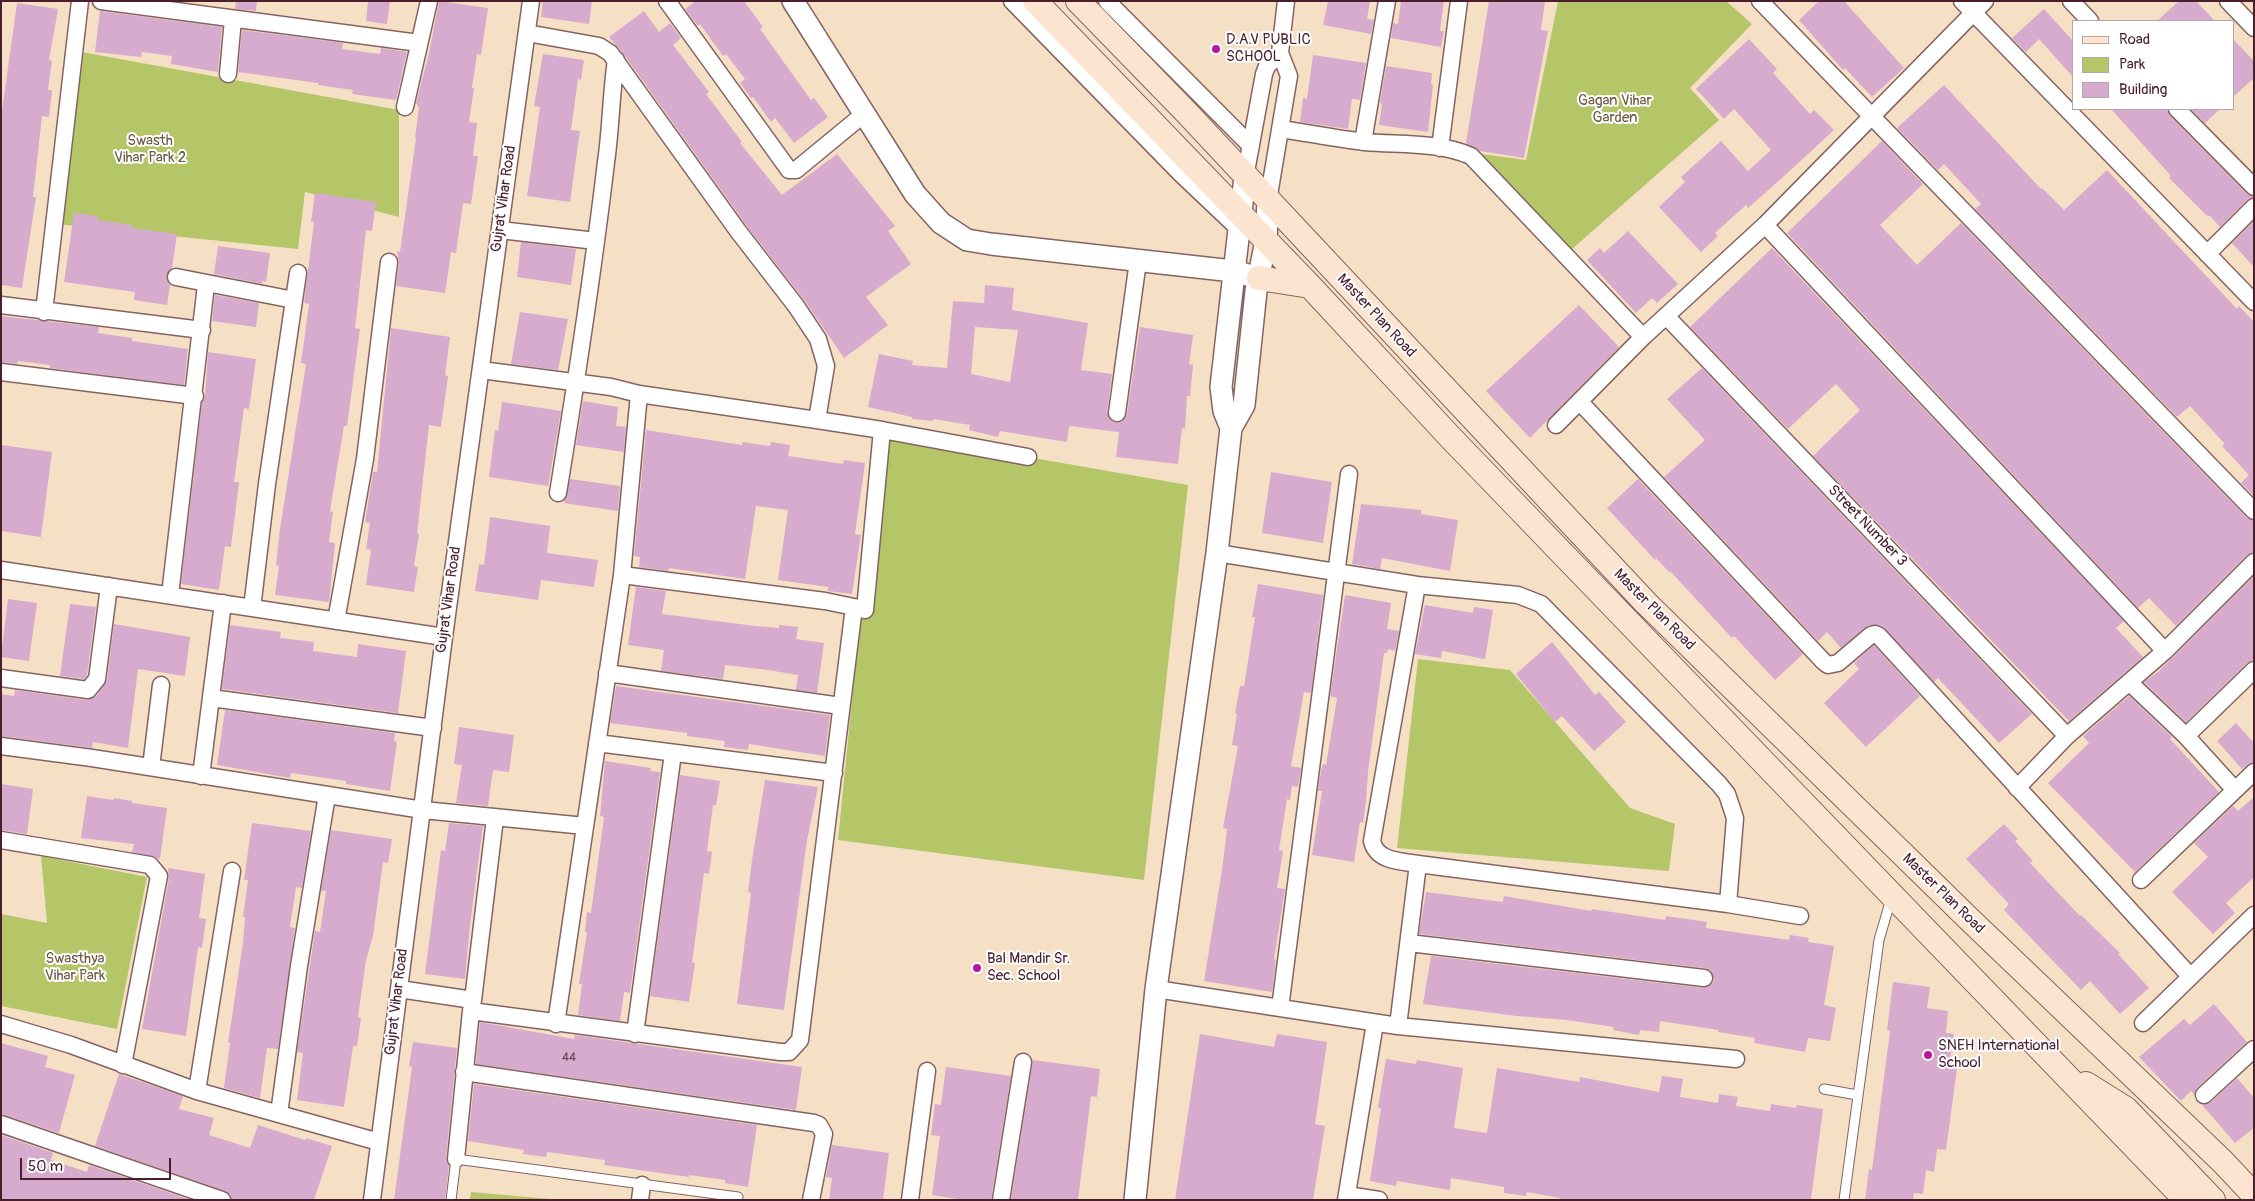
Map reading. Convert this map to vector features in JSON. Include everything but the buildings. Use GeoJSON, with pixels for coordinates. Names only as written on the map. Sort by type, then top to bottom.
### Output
{"type":"FeatureCollection","features":[{"type":"Feature","properties":{"kind":"main road","name":"Master Plan Road"},"geometry":{"type":"LineString","coordinates":[[1035,1],[1239,220],[1266,240],[1458,445],[2186,1200]]}},
{"type":"Feature","properties":{"kind":"main road","name":"Master Plan Road"},"geometry":{"type":"LineString","coordinates":[[1078,1],[1646,602],[1968,918],[2222,1161],[2254,1195]]}},
{"type":"Feature","properties":{"kind":"main road"},"geometry":{"type":"LineString","coordinates":[[1258,278],[1310,286]]}},
{"type":"Feature","properties":{"kind":"main road"},"geometry":{"type":"LineString","coordinates":[[2055,1065],[2126,1109],[2213,1200]]}},
{"type":"Feature","properties":{"kind":"street"},"geometry":{"type":"LineString","coordinates":[[44,312],[80,1]]}},
{"type":"Feature","properties":{"kind":"street"},"geometry":{"type":"LineString","coordinates":[[101,1],[419,43]]}},
{"type":"Feature","properties":{"kind":"street"},"geometry":{"type":"LineString","coordinates":[[405,107],[429,1]]}},
{"type":"Feature","properties":{"kind":"street","name":"Gujrat Vihar Road"},"geometry":{"type":"LineString","coordinates":[[372,1200],[444,637],[531,1]]}},
{"type":"Feature","properties":{"kind":"street"},"geometry":{"type":"LineString","coordinates":[[667,1],[789,170],[796,170],[864,114]]}},
{"type":"Feature","properties":{"kind":"street"},"geometry":{"type":"LineString","coordinates":[[793,1],[915,194],[941,223],[967,240],[1233,271],[1258,278]]}},
{"type":"Feature","properties":{"kind":"street"},"geometry":{"type":"LineString","coordinates":[[1012,1],[1180,172],[1239,220]]}},
{"type":"Feature","properties":{"kind":"street"},"geometry":{"type":"LineString","coordinates":[[1107,1],[1251,146]]}},
{"type":"Feature","properties":{"kind":"street"},"geometry":{"type":"LineString","coordinates":[[1135,1200],[1156,989],[1217,553],[1231,428],[1244,404],[1258,278],[1266,240],[1268,201],[1289,76],[1280,53],[1286,1]]}},
{"type":"Feature","properties":{"kind":"street"},"geometry":{"type":"LineString","coordinates":[[1363,142],[1387,1]]}},
{"type":"Feature","properties":{"kind":"street"},"geometry":{"type":"LineString","coordinates":[[1440,148],[1459,1]]}},
{"type":"Feature","properties":{"kind":"street"},"geometry":{"type":"LineString","coordinates":[[1760,1],[2254,512]]}},
{"type":"Feature","properties":{"kind":"street"},"geometry":{"type":"LineString","coordinates":[[1556,425],[1644,337],[1765,225],[1872,118],[1968,7],[1985,1]]}},
{"type":"Feature","properties":{"kind":"street"},"geometry":{"type":"LineString","coordinates":[[2071,1],[2089,20]]}},
{"type":"Feature","properties":{"kind":"street"},"geometry":{"type":"LineString","coordinates":[[2228,1],[2254,28]]}},
{"type":"Feature","properties":{"kind":"street"},"geometry":{"type":"LineString","coordinates":[[1968,7],[2254,302]]}},
{"type":"Feature","properties":{"kind":"street"},"geometry":{"type":"LineString","coordinates":[[228,74],[233,19]]}},
{"type":"Feature","properties":{"kind":"street"},"geometry":{"type":"LineString","coordinates":[[527,33],[606,48],[616,60],[738,232],[796,306],[818,339],[826,366],[818,420]]}},
{"type":"Feature","properties":{"kind":"street"},"geometry":{"type":"LineString","coordinates":[[1231,428],[1224,411],[1221,387],[1239,220],[1264,74],[1267,66],[1280,53]]}},
{"type":"Feature","properties":{"kind":"street"},"geometry":{"type":"LineString","coordinates":[[558,493],[576,382],[607,160],[616,60]]}},
{"type":"Feature","properties":{"kind":"street"},"geometry":{"type":"LineString","coordinates":[[2177,110],[2254,187]]}},
{"type":"Feature","properties":{"kind":"street"},"geometry":{"type":"LineString","coordinates":[[1281,130],[1363,142],[1440,148],[1472,156],[1644,337]]}},
{"type":"Feature","properties":{"kind":"street"},"geometry":{"type":"LineString","coordinates":[[2207,254],[2254,206]]}},
{"type":"Feature","properties":{"kind":"street"},"geometry":{"type":"LineString","coordinates":[[1765,225],[2165,651]]}},
{"type":"Feature","properties":{"kind":"street"},"geometry":{"type":"LineString","coordinates":[[500,230],[596,241]]}},
{"type":"Feature","properties":{"kind":"street"},"geometry":{"type":"LineString","coordinates":[[1117,413],[1138,261]]}},
{"type":"Feature","properties":{"kind":"street"},"geometry":{"type":"LineString","coordinates":[[336,620],[365,459],[389,262]]}},
{"type":"Feature","properties":{"kind":"street"},"geometry":{"type":"LineString","coordinates":[[252,608],[266,484],[298,273]]}},
{"type":"Feature","properties":{"kind":"street"},"geometry":{"type":"LineString","coordinates":[[176,277],[294,300]]}},
{"type":"Feature","properties":{"kind":"street"},"geometry":{"type":"LineString","coordinates":[[170,595],[195,396],[206,284]]}},
{"type":"Feature","properties":{"kind":"street"},"geometry":{"type":"LineString","coordinates":[[1,306],[202,330]]}},
{"type":"Feature","properties":{"kind":"street","name":"Street Number 3"},"geometry":{"type":"LineString","coordinates":[[1667,317],[2067,736]]}},
{"type":"Feature","properties":{"kind":"street"},"geometry":{"type":"LineString","coordinates":[[481,370],[611,387],[639,394],[882,430],[1028,457]]}},
{"type":"Feature","properties":{"kind":"street"},"geometry":{"type":"LineString","coordinates":[[1,372],[195,396]]}},
{"type":"Feature","properties":{"kind":"street"},"geometry":{"type":"LineString","coordinates":[[556,1024],[622,576],[639,394]]}},
{"type":"Feature","properties":{"kind":"street"},"geometry":{"type":"LineString","coordinates":[[1580,402],[1823,662],[1828,665],[1838,663],[1871,635],[1879,636],[2190,976]]}},
{"type":"Feature","properties":{"kind":"street"},"geometry":{"type":"LineString","coordinates":[[622,576],[825,600],[865,610],[882,430]]}},
{"type":"Feature","properties":{"kind":"street"},"geometry":{"type":"LineString","coordinates":[[1280,1008],[1350,474]]}},
{"type":"Feature","properties":{"kind":"street"},"geometry":{"type":"LineString","coordinates":[[1217,553],[1417,585],[1531,598],[1541,604],[1602,664],[1727,794],[1735,818],[1728,904]]}},
{"type":"Feature","properties":{"kind":"street"},"geometry":{"type":"LineString","coordinates":[[2017,788],[2067,736],[2165,651],[2254,562]]}},
{"type":"Feature","properties":{"kind":"street"},"geometry":{"type":"LineString","coordinates":[[1,570],[444,637]]}},
{"type":"Feature","properties":{"kind":"street"},"geometry":{"type":"LineString","coordinates":[[1417,585],[1372,841],[1373,848],[1384,858],[1728,904],[1800,916]]}},
{"type":"Feature","properties":{"kind":"street"},"geometry":{"type":"LineString","coordinates":[[1,678],[88,690],[94,685],[97,679],[109,586]]}},
{"type":"Feature","properties":{"kind":"street"},"geometry":{"type":"LineString","coordinates":[[201,776],[223,604]]}},
{"type":"Feature","properties":{"kind":"street"},"geometry":{"type":"LineString","coordinates":[[398,989],[556,1024],[789,1052],[800,1040],[854,607]]}},
{"type":"Feature","properties":{"kind":"street"},"geometry":{"type":"LineString","coordinates":[[2186,736],[2254,670]]}},
{"type":"Feature","properties":{"kind":"street"},"geometry":{"type":"LineString","coordinates":[[607,673],[841,706]]}},
{"type":"Feature","properties":{"kind":"street"},"geometry":{"type":"LineString","coordinates":[[2129,682],[2186,736],[2235,790]]}},
{"type":"Feature","properties":{"kind":"street"},"geometry":{"type":"LineString","coordinates":[[151,768],[161,685]]}},
{"type":"Feature","properties":{"kind":"street"},"geometry":{"type":"LineString","coordinates":[[211,698],[433,728]]}},
{"type":"Feature","properties":{"kind":"street"},"geometry":{"type":"LineString","coordinates":[[597,743],[834,773]]}},
{"type":"Feature","properties":{"kind":"street"},"geometry":{"type":"LineString","coordinates":[[1,746],[423,810],[585,826]]}},
{"type":"Feature","properties":{"kind":"street"},"geometry":{"type":"LineString","coordinates":[[635,1034],[673,753]]}},
{"type":"Feature","properties":{"kind":"street"},"geometry":{"type":"LineString","coordinates":[[2141,880],[2254,772]]}},
{"type":"Feature","properties":{"kind":"street"},"geometry":{"type":"LineString","coordinates":[[279,1114],[299,966],[327,795]]}},
{"type":"Feature","properties":{"kind":"street"},"geometry":{"type":"LineString","coordinates":[[456,1159],[464,1072],[494,818]]}},
{"type":"Feature","properties":{"kind":"street"},"geometry":{"type":"LineString","coordinates":[[1,840],[150,865],[159,876],[122,1065]]}},
{"type":"Feature","properties":{"kind":"street"},"geometry":{"type":"LineString","coordinates":[[1398,1026],[1418,864]]}},
{"type":"Feature","properties":{"kind":"street"},"geometry":{"type":"LineString","coordinates":[[197,1091],[232,871]]}},
{"type":"Feature","properties":{"kind":"street"},"geometry":{"type":"LineString","coordinates":[[2143,1023],[2254,915]]}},
{"type":"Feature","properties":{"kind":"street"},"geometry":{"type":"LineString","coordinates":[[1409,943],[1704,978]]}},
{"type":"Feature","properties":{"kind":"street"},"geometry":{"type":"LineString","coordinates":[[1156,989],[1398,1026],[1736,1059]]}},
{"type":"Feature","properties":{"kind":"street"},"geometry":{"type":"LineString","coordinates":[[1374,1023],[1346,1198],[1379,1200]]}},
{"type":"Feature","properties":{"kind":"street"},"geometry":{"type":"LineString","coordinates":[[1,1024],[71,1045],[197,1091],[379,1142]]}},
{"type":"Feature","properties":{"kind":"street"},"geometry":{"type":"LineString","coordinates":[[2204,1095],[2254,1049]]}},
{"type":"Feature","properties":{"kind":"street"},"geometry":{"type":"LineString","coordinates":[[1002,1200],[1022,1062]]}},
{"type":"Feature","properties":{"kind":"street"},"geometry":{"type":"LineString","coordinates":[[910,1200],[928,1071]]}},
{"type":"Feature","properties":{"kind":"street"},"geometry":{"type":"LineString","coordinates":[[464,1072],[814,1122],[819,1125],[824,1134],[812,1200]]}},
{"type":"Feature","properties":{"kind":"street"},"geometry":{"type":"LineString","coordinates":[[1,1124],[222,1200]]}},
{"type":"Feature","properties":{"kind":"lane"},"geometry":{"type":"LineString","coordinates":[[1844,1200],[1857,1095],[1880,940],[1892,897]]}},
{"type":"Feature","properties":{"kind":"lane"},"geometry":{"type":"LineString","coordinates":[[1824,1089],[1857,1095]]}},
{"type":"Feature","properties":{"kind":"lane"},"geometry":{"type":"LineString","coordinates":[[451,1200],[456,1159],[641,1192],[738,1197]]}},
{"type":"Feature","properties":{"kind":"green space","name":"Gagan Vihar Garden"},"geometry":{"type":"Polygon","coordinates":[[[1558,1],[1726,1],[1752,24],[1690,88],[1719,120],[1572,249],[1550,232],[1474,153],[1526,160],[1558,1]]]}},
{"type":"Feature","properties":{"kind":"green space","name":"Swasth Vihar Park 2"},"geometry":{"type":"Polygon","coordinates":[[[65,49],[399,110],[399,217],[305,192],[298,249],[56,224],[75,77],[65,49]]]}},
{"type":"Feature","properties":{"kind":"green space"},"geometry":{"type":"Polygon","coordinates":[[[879,431],[1188,485],[1144,880],[838,840],[879,431]]]}},
{"type":"Feature","properties":{"kind":"green space"},"geometry":{"type":"Polygon","coordinates":[[[1418,659],[1510,670],[1630,808],[1675,824],[1669,871],[1397,848],[1418,659]]]}},
{"type":"Feature","properties":{"kind":"green space","name":"Swasthya Vihar Park"},"geometry":{"type":"Polygon","coordinates":[[[41,856],[147,877],[117,1029],[1,1006],[1,914],[47,923],[41,856]]]}},
{"type":"Feature","properties":{"kind":"green space"},"geometry":{"type":"Polygon","coordinates":[[[471,1192],[550,1199],[470,1200],[471,1192]]]}},
{"type":"Feature","properties":{"kind":"place","name":"D.A.V PUBLIC SCHOOL"},"geometry":{"type":"Point","coordinates":[1216,49]}},
{"type":"Feature","properties":{"kind":"place","name":"Bal Mandir Sr. Sec. School"},"geometry":{"type":"Point","coordinates":[977,968]}},
{"type":"Feature","properties":{"kind":"place","name":"SNEH International School"},"geometry":{"type":"Point","coordinates":[1928,1055]}}]}
